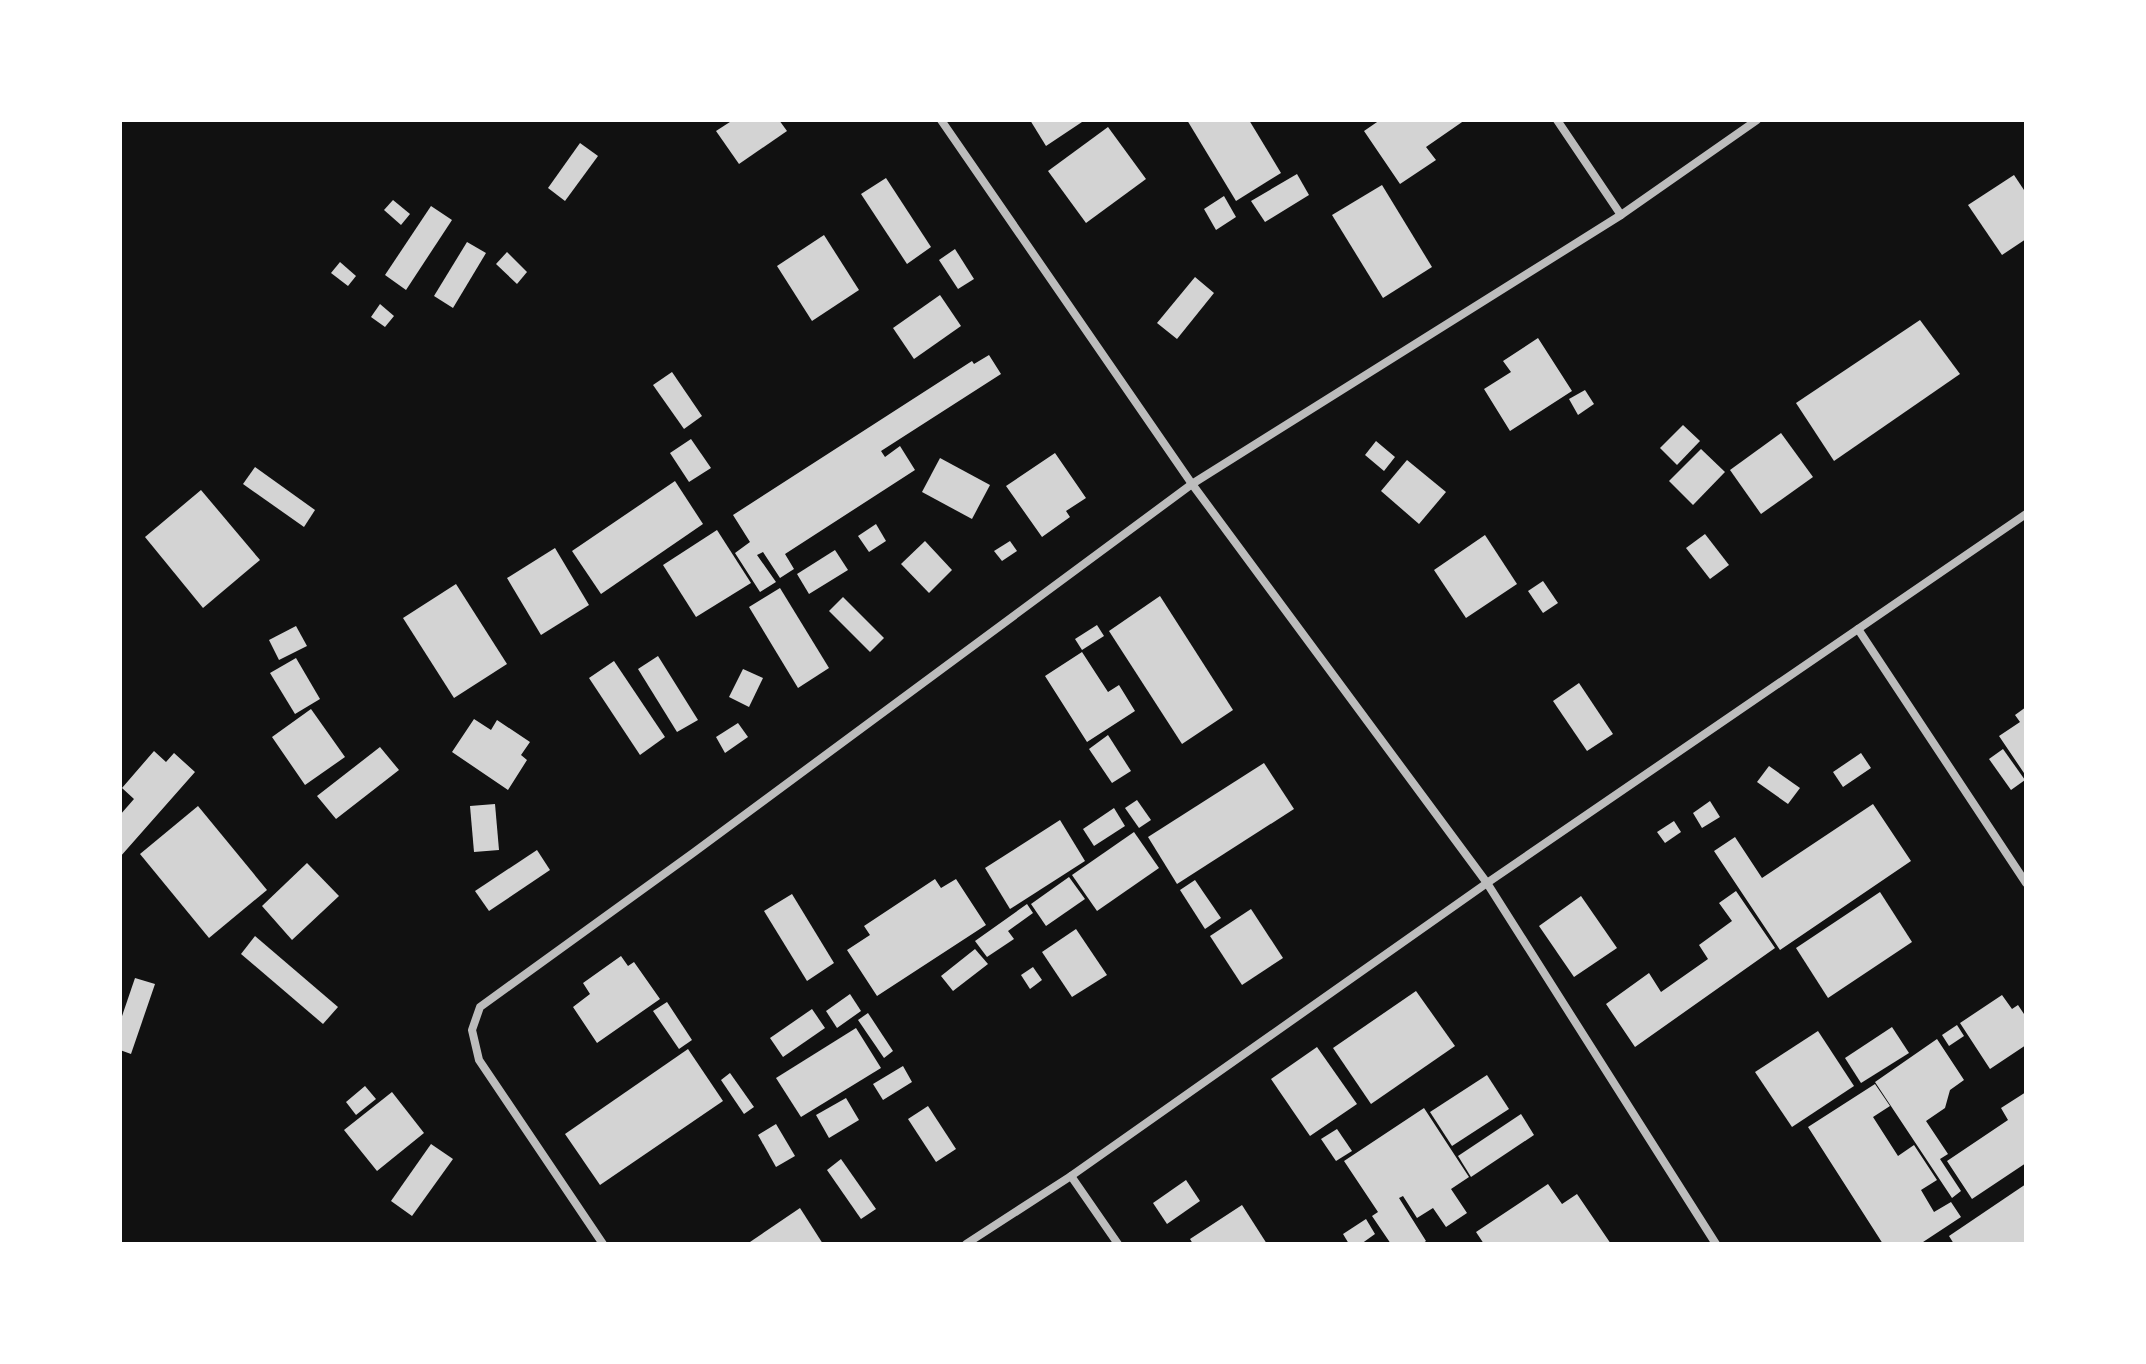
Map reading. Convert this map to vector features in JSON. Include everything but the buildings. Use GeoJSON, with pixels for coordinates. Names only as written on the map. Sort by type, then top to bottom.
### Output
{"type":"FeatureCollection","features":[{"type":"Feature","properties":{"kind":"street"},"geometry":{"type":"LineString","coordinates":[[941,120],[1192,484],[1487,883],[1716,1244]]}},
{"type":"Feature","properties":{"kind":"street"},"geometry":{"type":"LineString","coordinates":[[1557,120],[1621,215]]}},
{"type":"Feature","properties":{"kind":"street"},"geometry":{"type":"LineString","coordinates":[[603,1244],[479,1060],[472,1030],[480,1007],[1192,484],[1621,215],[1757,120]]}},
{"type":"Feature","properties":{"kind":"street"},"geometry":{"type":"LineString","coordinates":[[966,1244],[1071,1176],[1487,883],[2026,514]]}},
{"type":"Feature","properties":{"kind":"street"},"geometry":{"type":"LineString","coordinates":[[1858,629],[2026,883]]}},
{"type":"Feature","properties":{"kind":"street"},"geometry":{"type":"LineString","coordinates":[[1071,1176],[1118,1244]]}}]}
